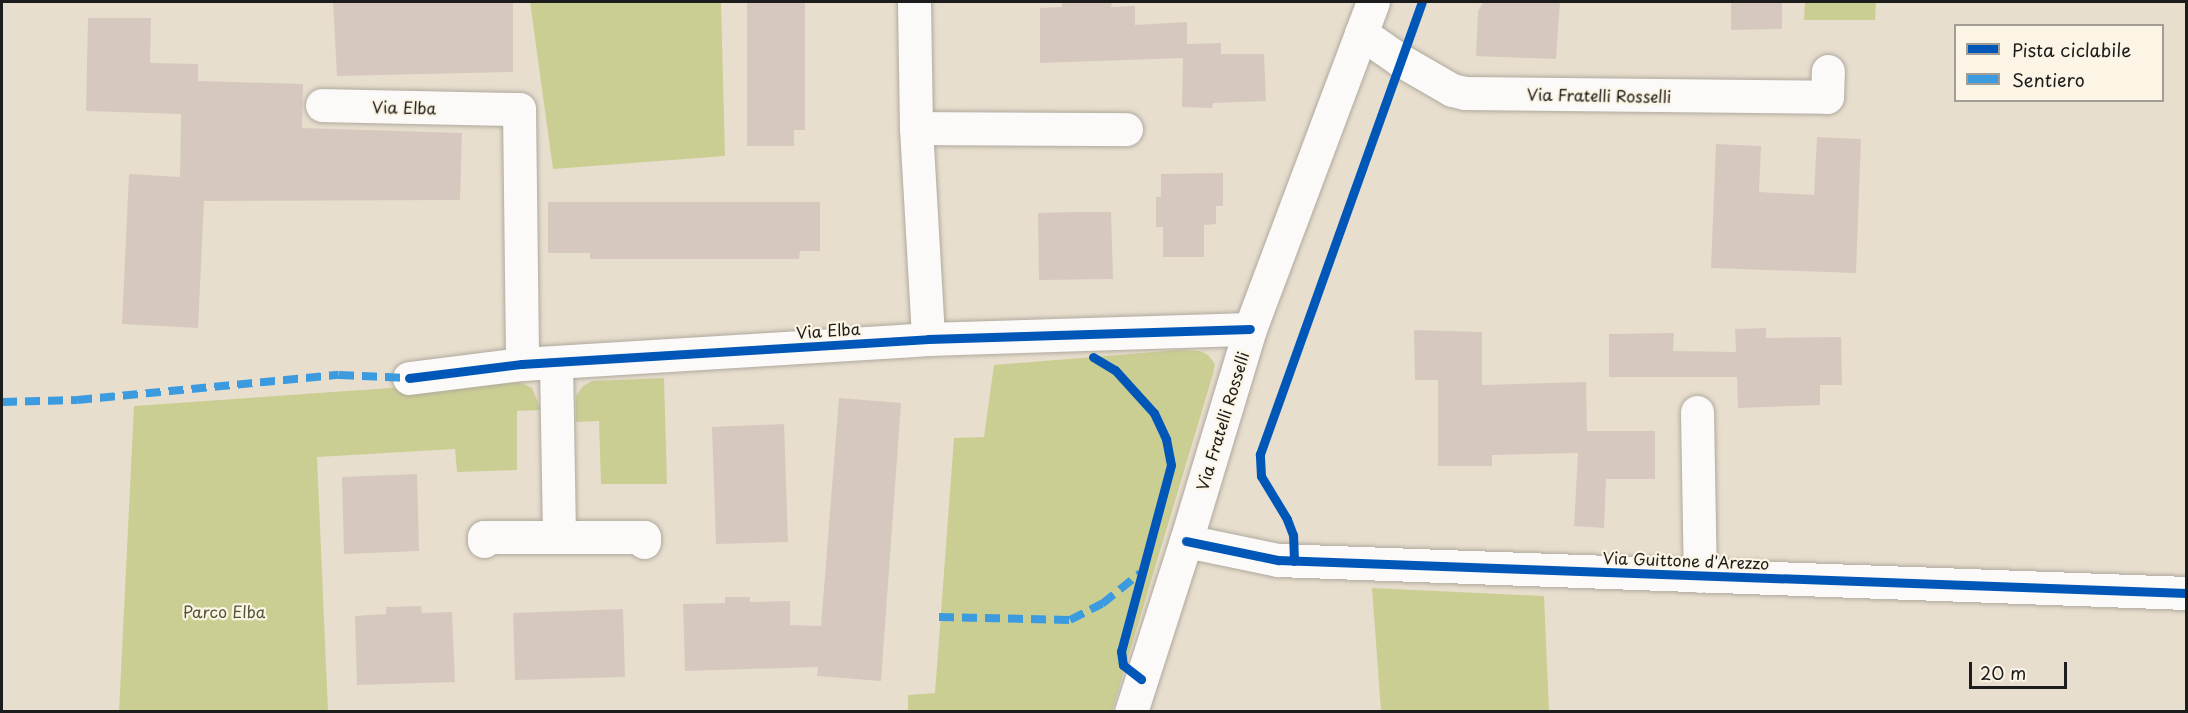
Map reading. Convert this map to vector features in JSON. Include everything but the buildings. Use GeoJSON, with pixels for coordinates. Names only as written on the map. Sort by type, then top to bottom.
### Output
{"type":"FeatureCollection","features":[{"type":"Feature","properties":{"kind":"street"},"geometry":{"type":"LineString","coordinates":[[914,2],[916,128],[928,339]]}},
{"type":"Feature","properties":{"kind":"street","name":"Via Fratelli Rosselli"},"geometry":{"type":"LineString","coordinates":[[1131,711],[1186,541],[1250,328],[1373,2]]}},
{"type":"Feature","properties":{"kind":"street","name":"Via Fratelli Rosselli"},"geometry":{"type":"LineString","coordinates":[[1361,33],[1400,60],[1452,90],[1465,93],[1827,98],[1828,71]]}},
{"type":"Feature","properties":{"kind":"street","name":"Via Elba"},"geometry":{"type":"LineString","coordinates":[[322,105],[519,109],[522,364]]}},
{"type":"Feature","properties":{"kind":"street"},"geometry":{"type":"LineString","coordinates":[[916,128],[1126,129]]}},
{"type":"Feature","properties":{"kind":"street","name":"Via Elba"},"geometry":{"type":"LineString","coordinates":[[409,378],[522,364],[928,339],[1250,328]]}},
{"type":"Feature","properties":{"kind":"street"},"geometry":{"type":"LineString","coordinates":[[556,363],[559,537]]}},
{"type":"Feature","properties":{"kind":"street"},"geometry":{"type":"LineString","coordinates":[[1697,412],[1700,576]]}},
{"type":"Feature","properties":{"kind":"street"},"geometry":{"type":"LineString","coordinates":[[484,541],[484,537],[644,537],[644,542]]}},
{"type":"Feature","properties":{"kind":"street","name":"Via Guittone d'Arezzo"},"geometry":{"type":"LineString","coordinates":[[1186,541],[1278,560],[2187,593]]}},
{"type":"Feature","properties":{"kind":"green space"},"geometry":{"type":"Polygon","coordinates":[[[530,2],[721,2],[725,156],[553,169],[530,2]]]}},
{"type":"Feature","properties":{"kind":"green space"},"geometry":{"type":"Polygon","coordinates":[[[1805,2],[1876,2],[1875,20],[1804,20],[1805,2]]]}},
{"type":"Feature","properties":{"kind":"green space"},"geometry":{"type":"Polygon","coordinates":[[[1179,350],[1200,351],[1208,355],[1215,364],[1112,711],[908,711],[908,695],[935,693],[954,438],[984,437],[994,365],[1179,350]]]}},
{"type":"Feature","properties":{"kind":"green space"},"geometry":{"type":"Polygon","coordinates":[[[664,378],[667,484],[601,484],[599,421],[576,422],[576,396],[583,386],[592,381],[664,378]]]}},
{"type":"Feature","properties":{"kind":"green space","name":"Parco Elba"},"geometry":{"type":"Polygon","coordinates":[[[515,380],[532,388],[541,410],[517,411],[517,470],[457,472],[455,449],[317,457],[328,711],[119,712],[134,406],[515,380]]]}},
{"type":"Feature","properties":{"kind":"green space"},"geometry":{"type":"Polygon","coordinates":[[[1372,588],[1544,596],[1549,711],[1381,711],[1372,588]]]}},
{"type":"Feature","properties":{"kind":"marked path"},"geometry":{"type":"LineString","coordinates":[[2,402],[77,400],[339,375],[409,378]]}},
{"type":"Feature","properties":{"kind":"marked path"},"geometry":{"type":"LineString","coordinates":[[939,617],[1070,620],[1102,604],[1140,573]]}},
{"type":"Feature","properties":{"kind":"cycle path"},"geometry":{"type":"LineString","coordinates":[[1294,561],[1293,535],[1287,519],[1261,476],[1260,454],[1422,2]]}},
{"type":"Feature","properties":{"kind":"cycle path"},"geometry":{"type":"LineString","coordinates":[[409,378],[522,364],[928,339],[1250,329]]}},
{"type":"Feature","properties":{"kind":"cycle path"},"geometry":{"type":"LineString","coordinates":[[1093,357],[1115,370],[1154,413],[1166,439],[1171,465],[1121,651],[1123,665],[1141,679]]}},
{"type":"Feature","properties":{"kind":"cycle path"},"geometry":{"type":"LineString","coordinates":[[1186,541],[1278,560],[2186,593]]}}]}
